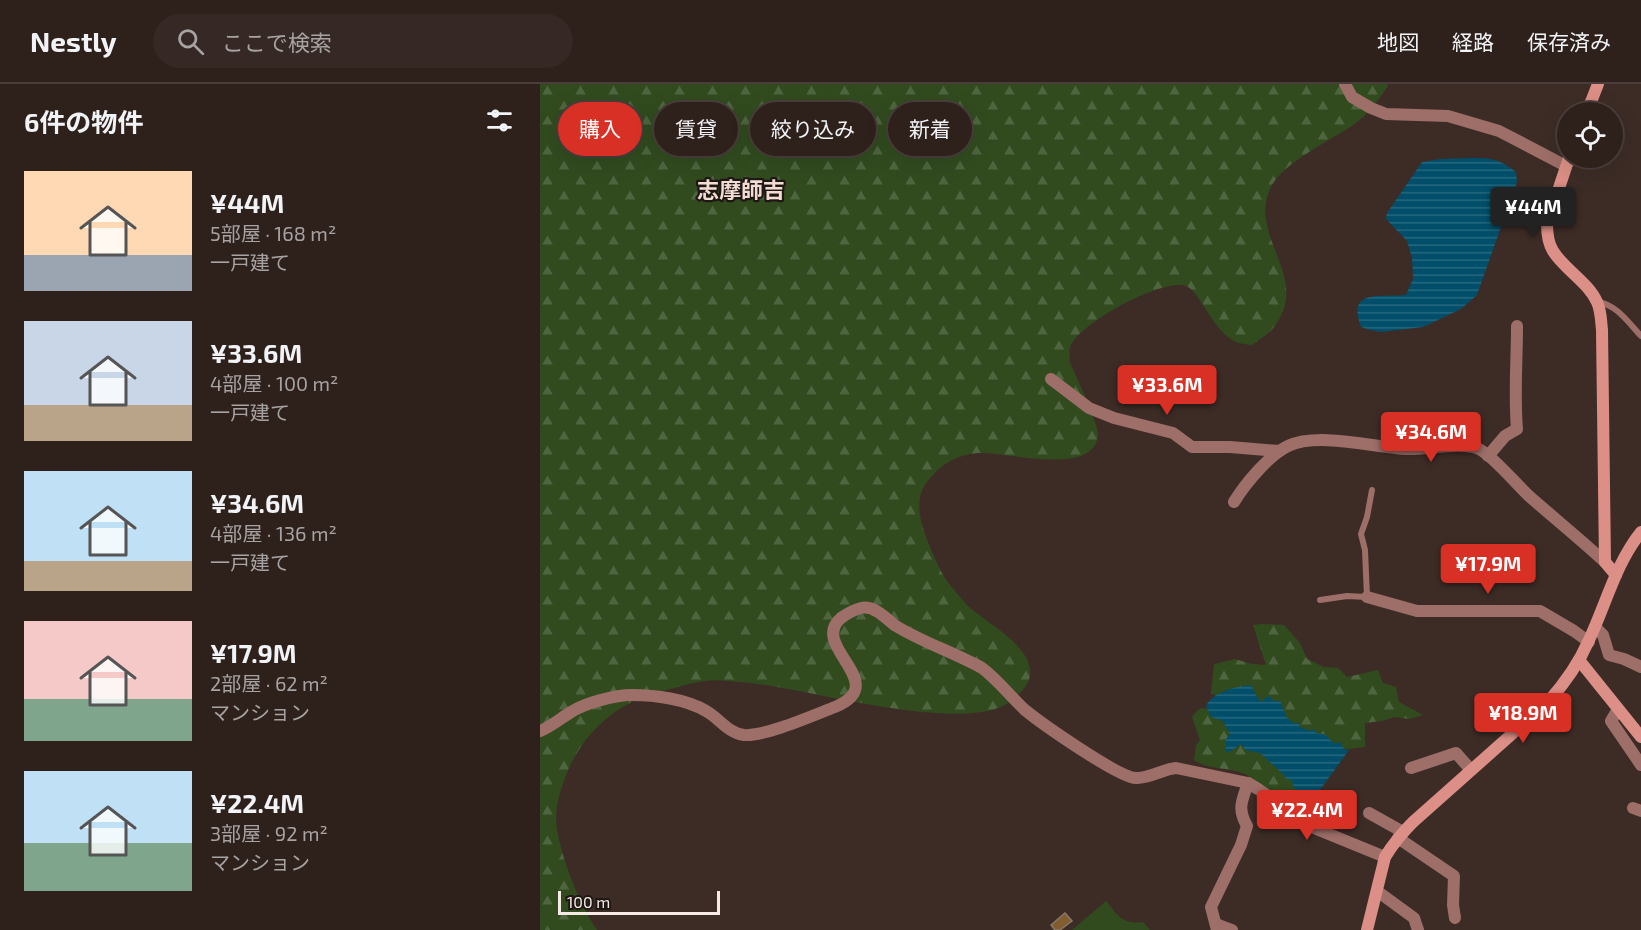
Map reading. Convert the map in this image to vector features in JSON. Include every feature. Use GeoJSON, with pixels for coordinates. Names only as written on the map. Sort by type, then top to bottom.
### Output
{"type":"FeatureCollection","features":[{"type":"Feature","properties":{"kind":"street"},"geometry":{"type":"LineString","coordinates":[[1345,84],[1352,97],[1386,114],[1448,116],[1498,131],[1557,157]]}},
{"type":"Feature","properties":{"kind":"street"},"geometry":{"type":"LineString","coordinates":[[1591,102],[1598,84]]}},
{"type":"Feature","properties":{"kind":"street"},"geometry":{"type":"LineString","coordinates":[[1566,168],[1547,224],[1547,235],[1553,251],[1597,302],[1602,330],[1605,562]]}},
{"type":"Feature","properties":{"kind":"street"},"geometry":{"type":"LineString","coordinates":[[1488,456],[1505,436],[1517,429],[1515,401],[1517,326]]}},
{"type":"Feature","properties":{"kind":"street"},"geometry":{"type":"LineString","coordinates":[[1051,379],[1089,408],[1114,418],[1173,433],[1192,447],[1279,451]]}},
{"type":"Feature","properties":{"kind":"street"},"geometry":{"type":"LineString","coordinates":[[1234,502],[1252,477],[1279,451],[1289,445],[1318,440],[1406,449],[1469,446],[1488,456],[1605,562],[1616,575]]}},
{"type":"Feature","properties":{"kind":"street"},"geometry":{"type":"LineString","coordinates":[[1367,930],[1385,857],[1401,835],[1548,702],[1561,687],[1589,642],[1629,547],[1641,532]]}},
{"type":"Feature","properties":{"kind":"street"},"geometry":{"type":"LineString","coordinates":[[1367,597],[1417,610],[1540,611],[1574,630],[1589,642]]}},
{"type":"Feature","properties":{"kind":"street"},"geometry":{"type":"LineString","coordinates":[[540,731],[574,710],[598,701],[630,695],[661,697],[695,705],[709,712],[732,731],[744,735],[759,734],[790,724],[837,706],[849,699],[855,692],[856,681],[833,640],[832,631],[836,622],[849,611],[864,607],[878,612],[897,626],[982,668],[1039,720],[1110,768],[1134,779],[1176,768],[1248,783],[1314,828],[1385,857]]}},
{"type":"Feature","properties":{"kind":"street"},"geometry":{"type":"LineString","coordinates":[[1595,627],[1603,635],[1609,654],[1624,658],[1641,667]]}},
{"type":"Feature","properties":{"kind":"street"},"geometry":{"type":"LineString","coordinates":[[1579,660],[1641,737]]}},
{"type":"Feature","properties":{"kind":"street"},"geometry":{"type":"LineString","coordinates":[[1618,709],[1611,721],[1641,765]]}},
{"type":"Feature","properties":{"kind":"street"},"geometry":{"type":"LineString","coordinates":[[1412,768],[1456,753],[1472,770]]}},
{"type":"Feature","properties":{"kind":"street"},"geometry":{"type":"LineString","coordinates":[[1232,930],[1216,927],[1211,907],[1241,845],[1247,826],[1242,816],[1241,805],[1248,783]]}},
{"type":"Feature","properties":{"kind":"street"},"geometry":{"type":"LineString","coordinates":[[1369,813],[1454,876],[1455,918]]}},
{"type":"Feature","properties":{"kind":"street"},"geometry":{"type":"LineString","coordinates":[[1377,891],[1414,918],[1418,930]]}},
{"type":"Feature","properties":{"kind":"lane"},"geometry":{"type":"LineString","coordinates":[[1597,302],[1607,303],[1618,311],[1641,336]]}},
{"type":"Feature","properties":{"kind":"lane"},"geometry":{"type":"LineString","coordinates":[[1320,600],[1347,596],[1367,597],[1365,550],[1361,534],[1372,490]]}},
{"type":"Feature","properties":{"kind":"green space"},"geometry":{"type":"Polygon","coordinates":[[[540,84],[1388,84],[1374,106],[1361,119],[1296,161],[1276,179],[1270,189],[1265,207],[1267,224],[1284,275],[1286,292],[1283,310],[1268,333],[1252,345],[1234,341],[1220,329],[1195,293],[1186,286],[1175,285],[1142,295],[1090,325],[1070,347],[1070,363],[1095,421],[1098,435],[1093,448],[1081,456],[1065,459],[1027,458],[991,453],[968,454],[944,465],[925,485],[919,504],[921,521],[935,559],[947,581],[966,604],[1005,634],[1023,652],[1028,662],[1030,676],[1021,692],[1011,701],[988,711],[957,714],[921,712],[767,685],[713,680],[658,692],[627,704],[601,723],[580,748],[565,778],[557,809],[556,819],[560,846],[577,892],[597,930],[540,930],[540,84]]]}},
{"type":"Feature","properties":{"kind":"green space"},"geometry":{"type":"Polygon","coordinates":[[[1253,625],[1284,625],[1300,643],[1307,659],[1324,667],[1338,668],[1347,677],[1378,670],[1383,683],[1396,687],[1399,702],[1423,715],[1409,719],[1394,717],[1365,723],[1365,747],[1338,750],[1211,693],[1214,664],[1235,659],[1266,665],[1253,625]]]}},
{"type":"Feature","properties":{"kind":"green space"},"geometry":{"type":"Polygon","coordinates":[[[1202,708],[1212,710],[1243,742],[1278,764],[1310,797],[1310,806],[1302,808],[1285,804],[1245,774],[1194,760],[1196,746],[1200,740],[1192,717],[1202,708]]]}},
{"type":"Feature","properties":{"kind":"green space"},"geometry":{"type":"Polygon","coordinates":[[[1106,901],[1121,918],[1130,922],[1143,922],[1150,930],[1072,930],[1106,901]]]}},
{"type":"Feature","properties":{"kind":"water"},"geometry":{"type":"Polygon","coordinates":[[[1471,158],[1490,159],[1505,164],[1516,172],[1517,182],[1477,295],[1461,309],[1423,327],[1381,332],[1361,327],[1358,306],[1362,300],[1377,296],[1406,295],[1413,279],[1412,258],[1407,241],[1386,219],[1387,213],[1422,162],[1471,158]]]}},
{"type":"Feature","properties":{"kind":"water"},"geometry":{"type":"Polygon","coordinates":[[[1251,685],[1261,702],[1268,696],[1274,701],[1280,701],[1287,718],[1295,724],[1298,722],[1300,727],[1310,731],[1314,729],[1316,733],[1324,734],[1335,744],[1340,742],[1344,749],[1349,750],[1309,805],[1303,794],[1293,787],[1292,780],[1286,779],[1260,753],[1245,750],[1241,744],[1226,752],[1226,739],[1230,734],[1223,721],[1211,717],[1206,706],[1220,693],[1251,685]]]}},
{"type":"Feature","properties":{"kind":"building"},"geometry":{"type":"Polygon","coordinates":[[[1065,913],[1072,921],[1060,930],[1055,930],[1051,925],[1065,913]]]}},
{"type":"Feature","properties":{"kind":"district","name":"志摩師吉"},"geometry":{"type":"Point","coordinates":[741,189]}}]}
